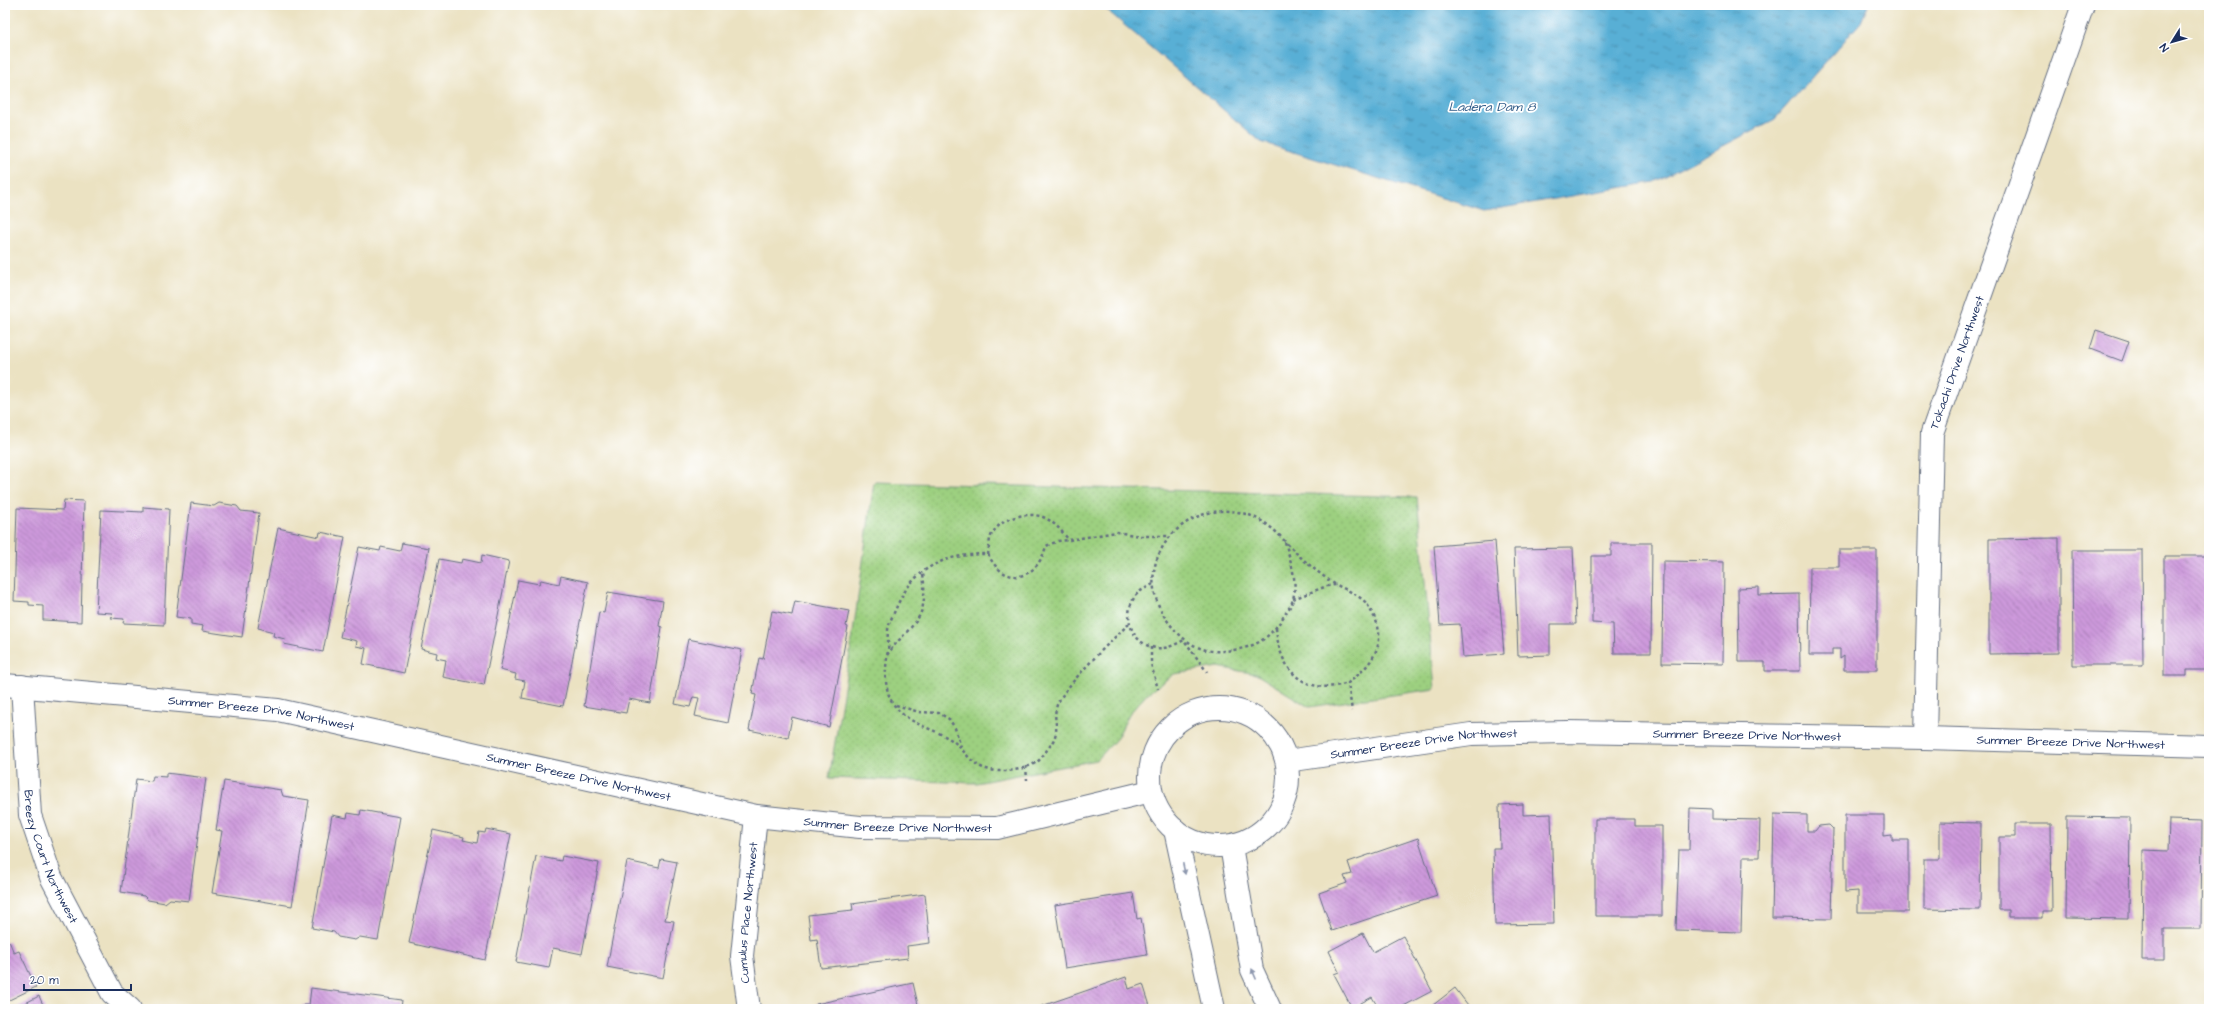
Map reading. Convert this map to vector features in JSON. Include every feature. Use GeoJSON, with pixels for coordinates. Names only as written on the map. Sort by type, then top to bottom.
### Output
{"type":"FeatureCollection","features":[{"type":"Feature","properties":{"kind":"street","name":"Tokachi Drive Northwest"},"geometry":{"type":"LineString","coordinates":[[1925,738],[1932,433],[2083,5]]}},
{"type":"Feature","properties":{"kind":"street","name":"Summer Breeze Drive Northwest"},"geometry":{"type":"LineString","coordinates":[[14,685],[278,710],[756,816],[860,827],[997,828],[1151,791]]}},
{"type":"Feature","properties":{"kind":"street","name":"Breezy Court Northwest"},"geometry":{"type":"LineString","coordinates":[[14,685],[30,816],[51,877],[112,993],[130,1009]]}},
{"type":"Feature","properties":{"kind":"street"},"geometry":{"type":"LineString","coordinates":[[1207,708],[1229,708],[1254,716],[1276,737],[1287,761],[1287,790],[1282,807],[1267,827],[1247,840],[1231,846],[1199,843],[1175,830],[1159,812],[1151,791],[1149,777],[1153,755],[1164,734],[1180,719],[1207,708]]}},
{"type":"Feature","properties":{"kind":"street","name":"Summer Breeze Drive Northwest"},"geometry":{"type":"LineString","coordinates":[[1287,761],[1471,734],[1567,732],[1925,738],[2209,746]]}},
{"type":"Feature","properties":{"kind":"street","name":"Cumulus Place Northwest"},"geometry":{"type":"LineString","coordinates":[[749,1009],[742,956],[756,816]]}},
{"type":"Feature","properties":{"kind":"street"},"geometry":{"type":"LineString","coordinates":[[1175,830],[1214,1009]]}},
{"type":"Feature","properties":{"kind":"street"},"geometry":{"type":"LineString","coordinates":[[1231,846],[1252,970],[1270,1009]]}},
{"type":"Feature","properties":{"kind":"path"},"geometry":{"type":"LineString","coordinates":[[1208,672],[1161,611],[1153,584],[1154,568],[1159,550],[1175,529],[1198,515],[1217,510],[1237,510],[1260,519],[1296,554],[1331,582],[1365,601],[1377,621],[1380,642],[1374,658],[1362,672],[1348,683],[1327,688],[1311,685],[1299,680],[1281,657],[1276,627]]}},
{"type":"Feature","properties":{"kind":"path"},"geometry":{"type":"LineString","coordinates":[[1068,540],[1058,526],[1043,517],[1028,515],[1012,518],[999,525],[991,536],[988,554],[999,571],[1020,577],[1031,572],[1039,565],[1046,546],[1058,541],[1068,540],[1116,532],[1140,536],[1169,536]]}},
{"type":"Feature","properties":{"kind":"path"},"geometry":{"type":"LineString","coordinates":[[1184,640],[1201,649],[1218,652],[1242,650],[1272,634],[1293,599],[1292,566],[1285,542]]}},
{"type":"Feature","properties":{"kind":"path"},"geometry":{"type":"LineString","coordinates":[[988,554],[956,555],[938,562],[909,585],[893,614],[888,630],[885,678],[891,700],[902,714],[914,724],[946,736],[979,766],[996,771],[1011,771],[1038,761],[1052,745],[1057,734],[1057,705],[1066,690],[1129,624]]}},
{"type":"Feature","properties":{"kind":"path"},"geometry":{"type":"LineString","coordinates":[[887,656],[919,618],[924,602],[923,573]]}},
{"type":"Feature","properties":{"kind":"path"},"geometry":{"type":"LineString","coordinates":[[1153,584],[1138,594],[1130,609],[1129,624],[1136,637],[1151,647],[1174,646],[1184,640]]}},
{"type":"Feature","properties":{"kind":"path"},"geometry":{"type":"LineString","coordinates":[[1293,599],[1327,586],[1338,585]]}},
{"type":"Feature","properties":{"kind":"path"},"geometry":{"type":"LineString","coordinates":[[1151,647],[1151,664],[1158,689]]}},
{"type":"Feature","properties":{"kind":"path"},"geometry":{"type":"LineString","coordinates":[[1348,683],[1352,711]]}},
{"type":"Feature","properties":{"kind":"path"},"geometry":{"type":"LineString","coordinates":[[895,705],[919,712],[940,713],[949,719],[955,728],[961,749]]}},
{"type":"Feature","properties":{"kind":"path"},"geometry":{"type":"LineString","coordinates":[[1026,766],[1027,780]]}},
{"type":"Feature","properties":{"kind":"green space"},"geometry":{"type":"Polygon","coordinates":[[[874,482],[1417,497],[1435,689],[1309,707],[1256,674],[1218,667],[1174,674],[1148,693],[1129,714],[1117,738],[1097,760],[976,783],[829,778],[852,640],[874,482]]]}},
{"type":"Feature","properties":{"kind":"water","name":"Ladera Dam 8"},"geometry":{"type":"Polygon","coordinates":[[[1101,5],[1868,5],[1861,22],[1775,119],[1654,182],[1484,211],[1261,142],[1101,5]]]}},
{"type":"Feature","properties":{"kind":"building"},"geometry":{"type":"Polygon","coordinates":[[[2096,330],[2129,341],[2122,361],[2090,349],[2096,330]]]}},
{"type":"Feature","properties":{"kind":"building"},"geometry":{"type":"Polygon","coordinates":[[[64,500],[84,501],[81,622],[43,620],[43,606],[29,605],[29,602],[14,601],[17,508],[63,510],[64,500]]]}},
{"type":"Feature","properties":{"kind":"building"},"geometry":{"type":"Polygon","coordinates":[[[191,503],[214,506],[219,503],[237,506],[241,511],[259,513],[242,637],[202,631],[203,626],[191,624],[191,619],[176,617],[191,503]]]}},
{"type":"Feature","properties":{"kind":"building"},"geometry":{"type":"Polygon","coordinates":[[[143,507],[169,509],[164,625],[123,623],[124,619],[111,618],[112,613],[96,612],[101,510],[143,512],[143,507]]]}},
{"type":"Feature","properties":{"kind":"building"},"geometry":{"type":"Polygon","coordinates":[[[278,528],[319,537],[320,532],[345,537],[323,652],[284,644],[285,639],[273,636],[274,632],[258,628],[278,528]]]}},
{"type":"Feature","properties":{"kind":"building"},"geometry":{"type":"Polygon","coordinates":[[[2059,538],[2059,653],[1989,654],[1989,539],[2059,538]]]}},
{"type":"Feature","properties":{"kind":"building"},"geometry":{"type":"Polygon","coordinates":[[[1495,541],[1504,654],[1463,657],[1460,624],[1440,625],[1434,546],[1495,541]]]}},
{"type":"Feature","properties":{"kind":"building"},"geometry":{"type":"Polygon","coordinates":[[[402,543],[429,548],[404,673],[363,664],[366,648],[356,646],[357,641],[340,637],[359,547],[380,551],[381,547],[400,551],[402,543]]]}},
{"type":"Feature","properties":{"kind":"building"},"geometry":{"type":"Polygon","coordinates":[[[1611,543],[1652,543],[1651,653],[1614,653],[1613,624],[1592,623],[1592,556],[1611,556],[1611,543]]]}},
{"type":"Feature","properties":{"kind":"building"},"geometry":{"type":"Polygon","coordinates":[[[1573,548],[1576,624],[1550,624],[1550,655],[1518,656],[1514,549],[1573,548]]]}},
{"type":"Feature","properties":{"kind":"building"},"geometry":{"type":"Polygon","coordinates":[[[1839,550],[1877,550],[1877,670],[1844,670],[1844,656],[1840,659],[1840,649],[1832,649],[1832,655],[1809,655],[1810,567],[1839,567],[1839,550]]]}},
{"type":"Feature","properties":{"kind":"building"},"geometry":{"type":"Polygon","coordinates":[[[2072,550],[2142,550],[2143,665],[2073,665],[2072,550]]]}},
{"type":"Feature","properties":{"kind":"building"},"geometry":{"type":"Polygon","coordinates":[[[482,555],[509,561],[484,685],[443,677],[446,660],[436,658],[437,653],[421,649],[439,559],[461,563],[462,559],[481,563],[482,555]]]}},
{"type":"Feature","properties":{"kind":"building"},"geometry":{"type":"Polygon","coordinates":[[[2164,556],[2209,556],[2209,670],[2187,670],[2187,676],[2164,676],[2164,556]]]}},
{"type":"Feature","properties":{"kind":"building"},"geometry":{"type":"Polygon","coordinates":[[[1663,561],[1724,562],[1723,664],[1662,663],[1663,561]]]}},
{"type":"Feature","properties":{"kind":"building"},"geometry":{"type":"Polygon","coordinates":[[[561,576],[588,582],[563,706],[522,698],[525,681],[515,679],[516,674],[500,670],[518,580],[539,584],[541,580],[559,584],[561,576]]]}},
{"type":"Feature","properties":{"kind":"building"},"geometry":{"type":"Polygon","coordinates":[[[1759,587],[1759,595],[1799,594],[1800,671],[1765,671],[1765,662],[1739,662],[1738,588],[1759,587]]]}},
{"type":"Feature","properties":{"kind":"building"},"geometry":{"type":"Polygon","coordinates":[[[608,592],[663,601],[659,626],[662,627],[650,703],[629,699],[626,713],[584,706],[599,612],[604,613],[608,592]]]}},
{"type":"Feature","properties":{"kind":"building"},"geometry":{"type":"Polygon","coordinates":[[[795,601],[849,611],[846,626],[848,627],[829,727],[792,717],[788,738],[749,730],[756,695],[752,694],[759,658],[763,659],[772,611],[792,615],[795,601]]]}},
{"type":"Feature","properties":{"kind":"building"},"geometry":{"type":"Polygon","coordinates":[[[688,639],[742,650],[728,723],[695,716],[699,698],[693,697],[690,707],[675,704],[688,639]]]}},
{"type":"Feature","properties":{"kind":"building"},"geometry":{"type":"Polygon","coordinates":[[[166,773],[206,778],[189,901],[170,899],[165,903],[148,900],[144,896],[121,892],[136,779],[152,781],[153,776],[166,777],[166,773]]]}},
{"type":"Feature","properties":{"kind":"building"},"geometry":{"type":"Polygon","coordinates":[[[224,781],[281,790],[283,796],[309,800],[292,906],[212,893],[222,831],[216,830],[224,781]]]}},
{"type":"Feature","properties":{"kind":"building"},"geometry":{"type":"Polygon","coordinates":[[[1523,804],[1523,815],[1551,814],[1554,924],[1495,925],[1493,848],[1500,848],[1499,805],[1523,804]]]}},
{"type":"Feature","properties":{"kind":"building"},"geometry":{"type":"Polygon","coordinates":[[[1690,808],[1712,809],[1712,819],[1760,820],[1759,857],[1743,857],[1741,932],[1676,930],[1679,850],[1689,850],[1690,808]]]}},
{"type":"Feature","properties":{"kind":"building"},"geometry":{"type":"Polygon","coordinates":[[[361,810],[400,817],[378,940],[360,937],[355,940],[338,937],[334,932],[312,928],[332,815],[347,818],[348,813],[360,815],[361,810]]]}},
{"type":"Feature","properties":{"kind":"building"},"geometry":{"type":"Polygon","coordinates":[[[1774,814],[1807,815],[1807,831],[1815,831],[1819,826],[1829,825],[1833,829],[1831,919],[1772,918],[1774,814]]]}},
{"type":"Feature","properties":{"kind":"building"},"geometry":{"type":"Polygon","coordinates":[[[1845,815],[1884,815],[1884,836],[1892,835],[1892,840],[1909,840],[1909,912],[1858,912],[1858,891],[1845,892],[1845,815]]]}},
{"type":"Feature","properties":{"kind":"building"},"geometry":{"type":"Polygon","coordinates":[[[2067,817],[2130,818],[2129,919],[2066,918],[2067,817]]]}},
{"type":"Feature","properties":{"kind":"building"},"geometry":{"type":"Polygon","coordinates":[[[1595,819],[1635,819],[1635,826],[1662,826],[1662,916],[1595,916],[1595,819]]]}},
{"type":"Feature","properties":{"kind":"building"},"geometry":{"type":"Polygon","coordinates":[[[2169,820],[2202,821],[2201,929],[2164,929],[2164,960],[2142,960],[2143,850],[2168,851],[2169,820]]]}},
{"type":"Feature","properties":{"kind":"building"},"geometry":{"type":"Polygon","coordinates":[[[1940,822],[1981,823],[1980,910],[1924,909],[1924,859],[1940,859],[1940,822]]]}},
{"type":"Feature","properties":{"kind":"building"},"geometry":{"type":"Polygon","coordinates":[[[2015,824],[2051,824],[2052,911],[2042,911],[2042,918],[2009,918],[2009,910],[1999,910],[1999,837],[2015,837],[2015,824]]]}},
{"type":"Feature","properties":{"kind":"building"},"geometry":{"type":"Polygon","coordinates":[[[486,829],[511,834],[485,960],[409,943],[433,830],[464,837],[463,840],[477,843],[479,832],[485,833],[486,829]]]}},
{"type":"Feature","properties":{"kind":"building"},"geometry":{"type":"Polygon","coordinates":[[[1418,838],[1437,896],[1332,931],[1319,893],[1347,883],[1344,876],[1352,874],[1348,862],[1418,838]]]}},
{"type":"Feature","properties":{"kind":"building"},"geometry":{"type":"Polygon","coordinates":[[[536,856],[561,861],[562,856],[599,863],[582,954],[553,948],[549,968],[516,962],[536,856]]]}},
{"type":"Feature","properties":{"kind":"building"},"geometry":{"type":"Polygon","coordinates":[[[661,859],[677,862],[665,920],[674,921],[663,978],[607,967],[627,861],[659,868],[661,859]]]}},
{"type":"Feature","properties":{"kind":"building"},"geometry":{"type":"Polygon","coordinates":[[[1133,893],[1137,919],[1141,918],[1147,955],[1065,968],[1055,905],[1133,893]]]}},
{"type":"Feature","properties":{"kind":"building"},"geometry":{"type":"Polygon","coordinates":[[[925,894],[930,943],[907,946],[908,958],[821,968],[817,939],[811,940],[808,915],[853,910],[852,904],[925,894]]]}},
{"type":"Feature","properties":{"kind":"building"},"geometry":{"type":"Polygon","coordinates":[[[1363,933],[1373,952],[1403,936],[1432,991],[1398,1009],[1379,1009],[1372,997],[1352,1008],[1334,974],[1339,972],[1329,951],[1363,933]]]}},
{"type":"Feature","properties":{"kind":"building"},"geometry":{"type":"Polygon","coordinates":[[[9,941],[14,953],[19,951],[36,987],[5,1002],[5,943],[9,941]]]}},
{"type":"Feature","properties":{"kind":"building"},"geometry":{"type":"Polygon","coordinates":[[[1126,977],[1129,989],[1143,984],[1151,1009],[1033,1009],[1126,977]]]}},
{"type":"Feature","properties":{"kind":"building"},"geometry":{"type":"Polygon","coordinates":[[[913,983],[919,1009],[817,1009],[816,1004],[913,983]]]}},
{"type":"Feature","properties":{"kind":"building"},"geometry":{"type":"Polygon","coordinates":[[[311,988],[402,1000],[401,1009],[303,1009],[303,1005],[309,1005],[311,988]]]}},
{"type":"Feature","properties":{"kind":"building"},"geometry":{"type":"Polygon","coordinates":[[[1455,988],[1471,1009],[1428,1009],[1455,988]]]}},
{"type":"Feature","properties":{"kind":"building"},"geometry":{"type":"Polygon","coordinates":[[[39,996],[45,1009],[14,1009],[39,996]]]}}]}
